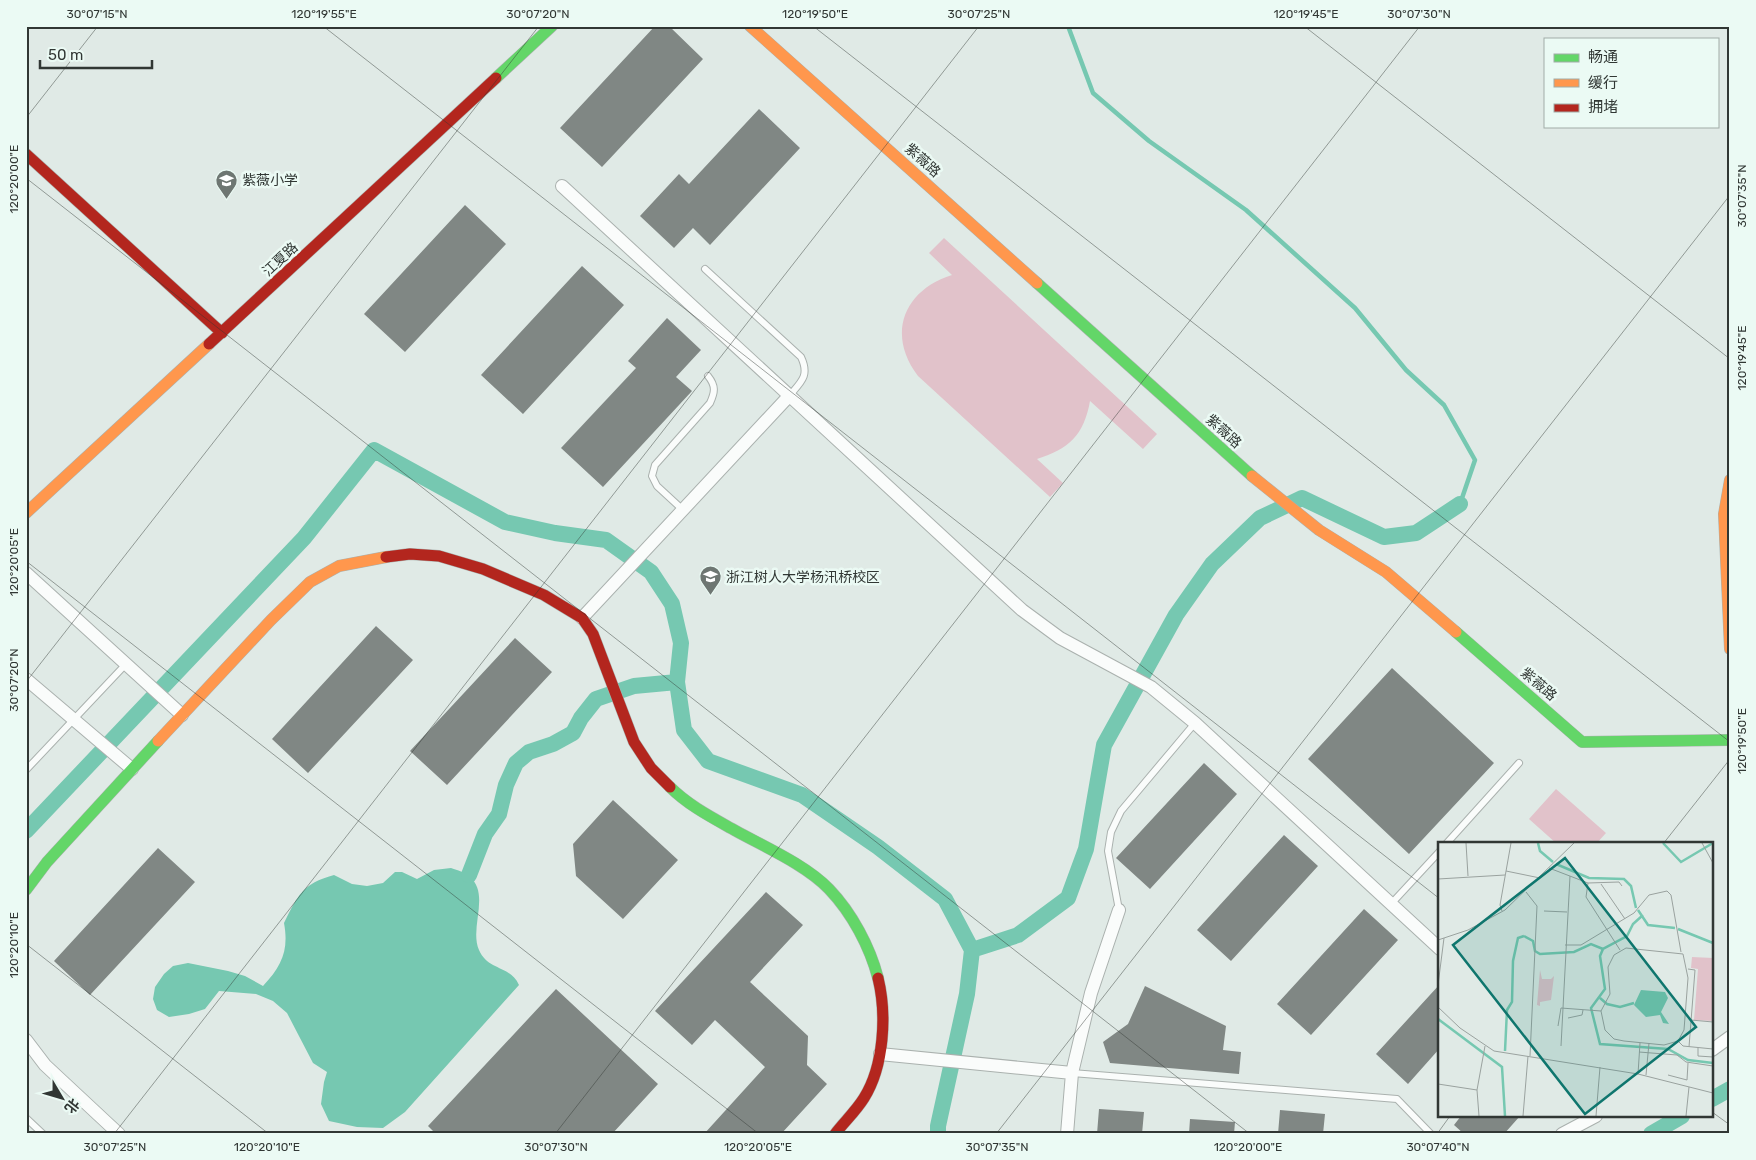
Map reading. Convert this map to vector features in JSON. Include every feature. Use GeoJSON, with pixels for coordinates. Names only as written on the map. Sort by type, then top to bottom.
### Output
{"type":"FeatureCollection","features":[{"type":"Feature","properties":{"kind":"street","name":"江夏路"},"geometry":{"type":"LineString","coordinates":[[26,513],[552,26]]}},
{"type":"Feature","properties":{"kind":"street","name":"紫薇路"},"geometry":{"type":"LineString","coordinates":[[750,26],[1259,482],[1319,530],[1386,572],[1582,742],[1730,740]]}},
{"type":"Feature","properties":{"kind":"street"},"geometry":{"type":"LineString","coordinates":[[26,154],[222,333]]}},
{"type":"Feature","properties":{"kind":"street"},"geometry":{"type":"LineString","coordinates":[[562,186],[1022,610],[1060,638],[1151,687],[1195,724],[1438,947]]}},
{"type":"Feature","properties":{"kind":"street"},"geometry":{"type":"LineString","coordinates":[[582,618],[789,396]]}},
{"type":"Feature","properties":{"kind":"street"},"geometry":{"type":"LineString","coordinates":[[1729,487],[1724,514],[1730,649]]}},
{"type":"Feature","properties":{"kind":"street"},"geometry":{"type":"LineString","coordinates":[[26,890],[46,862],[271,620],[310,582],[339,566],[373,558],[410,554],[439,556],[484,569],[544,595],[582,618],[593,634],[634,742],[651,768],[676,793],[701,812],[795,863],[829,889],[854,922],[873,959],[880,986],[883,1025],[880,1054],[875,1073],[864,1098],[835,1134]]}},
{"type":"Feature","properties":{"kind":"street"},"geometry":{"type":"LineString","coordinates":[[26,573],[182,715]]}},
{"type":"Feature","properties":{"kind":"street"},"geometry":{"type":"LineString","coordinates":[[26,678],[132,769]]}},
{"type":"Feature","properties":{"kind":"street"},"geometry":{"type":"LineString","coordinates":[[1067,1134],[1072,1073],[1091,993],[1120,910]]}},
{"type":"Feature","properties":{"kind":"street"},"geometry":{"type":"LineString","coordinates":[[1714,1049],[1730,1037]]}},
{"type":"Feature","properties":{"kind":"street"},"geometry":{"type":"LineString","coordinates":[[26,1040],[45,1065],[119,1134]]}},
{"type":"Feature","properties":{"kind":"street"},"geometry":{"type":"LineString","coordinates":[[880,1054],[1072,1073]]}},
{"type":"Feature","properties":{"kind":"street"},"geometry":{"type":"LineString","coordinates":[[1562,1134],[1592,1118]]}},
{"type":"Feature","properties":{"kind":"lane"},"geometry":{"type":"LineString","coordinates":[[705,269],[801,358],[806,367],[803,380],[789,396]]}},
{"type":"Feature","properties":{"kind":"lane"},"geometry":{"type":"LineString","coordinates":[[683,510],[657,486],[652,476],[655,464],[710,403],[714,393],[714,384],[708,376]]}},
{"type":"Feature","properties":{"kind":"lane"},"geometry":{"type":"LineString","coordinates":[[26,770],[126,664]]}},
{"type":"Feature","properties":{"kind":"lane"},"geometry":{"type":"LineString","coordinates":[[1120,910],[1108,851],[1111,832],[1121,811],[1195,724]]}},
{"type":"Feature","properties":{"kind":"lane"},"geometry":{"type":"LineString","coordinates":[[1448,842],[1519,763]]}},
{"type":"Feature","properties":{"kind":"lane"},"geometry":{"type":"LineString","coordinates":[[1391,904],[1438,852]]}},
{"type":"Feature","properties":{"kind":"lane"},"geometry":{"type":"LineString","coordinates":[[1072,1073],[1397,1099],[1431,1134]]}},
{"type":"Feature","properties":{"kind":"lane"},"geometry":{"type":"LineString","coordinates":[[26,1118],[43,1134]]}},
{"type":"Feature","properties":{"kind":"shaded area"},"geometry":{"type":"Polygon","coordinates":[[[944,238],[1157,434],[1143,449],[1090,401],[1084,423],[1073,439],[1058,450],[1037,459],[1063,483],[1050,497],[918,376],[908,360],[903,345],[902,330],[905,315],[912,302],[922,291],[935,282],[952,275],[929,253],[944,238]]]}},
{"type":"Feature","properties":{"kind":"shaded area"},"geometry":{"type":"Polygon","coordinates":[[[1556,789],[1606,833],[1598,842],[1555,842],[1529,819],[1556,789]]]}},
{"type":"Feature","properties":{"kind":"shaded area"},"geometry":{"type":"Polygon","coordinates":[[[451,868],[463,872],[475,883],[479,901],[477,941],[483,957],[488,962],[510,974],[519,985],[405,1112],[383,1128],[357,1127],[329,1121],[321,1104],[327,1072],[313,1063],[287,1013],[273,1001],[256,994],[219,991],[205,1009],[189,1014],[169,1017],[157,1010],[153,999],[155,987],[164,974],[173,966],[188,963],[228,971],[245,976],[263,986],[275,972],[285,950],[284,923],[293,905],[302,892],[323,878],[334,875],[352,884],[367,886],[383,883],[395,872],[402,872],[417,879],[434,870],[451,868]]]}},
{"type":"Feature","properties":{"kind":"building"},"geometry":{"type":"Polygon","coordinates":[[[655,26],[669,26],[703,59],[602,167],[560,128],[655,26]]]}},
{"type":"Feature","properties":{"kind":"building"},"geometry":{"type":"Polygon","coordinates":[[[759,109],[800,148],[710,245],[693,228],[674,248],[640,216],[679,174],[689,184],[759,109]]]}},
{"type":"Feature","properties":{"kind":"building"},"geometry":{"type":"Polygon","coordinates":[[[465,205],[506,244],[405,352],[364,314],[465,205]]]}},
{"type":"Feature","properties":{"kind":"building"},"geometry":{"type":"Polygon","coordinates":[[[582,266],[624,305],[523,414],[481,375],[582,266]]]}},
{"type":"Feature","properties":{"kind":"building"},"geometry":{"type":"Polygon","coordinates":[[[667,318],[701,350],[676,377],[692,391],[603,487],[561,448],[636,368],[628,361],[667,318]]]}},
{"type":"Feature","properties":{"kind":"building"},"geometry":{"type":"Polygon","coordinates":[[[376,626],[413,660],[308,773],[272,739],[376,626]]]}},
{"type":"Feature","properties":{"kind":"building"},"geometry":{"type":"Polygon","coordinates":[[[515,638],[552,672],[447,785],[410,751],[515,638]]]}},
{"type":"Feature","properties":{"kind":"building"},"geometry":{"type":"Polygon","coordinates":[[[1392,668],[1494,763],[1409,854],[1308,759],[1392,668]]]}},
{"type":"Feature","properties":{"kind":"building"},"geometry":{"type":"Polygon","coordinates":[[[1204,763],[1237,794],[1150,889],[1116,858],[1204,763]]]}},
{"type":"Feature","properties":{"kind":"building"},"geometry":{"type":"Polygon","coordinates":[[[613,800],[678,860],[623,919],[576,876],[573,844],[613,800]]]}},
{"type":"Feature","properties":{"kind":"building"},"geometry":{"type":"Polygon","coordinates":[[[1284,835],[1318,866],[1231,961],[1197,930],[1284,835]]]}},
{"type":"Feature","properties":{"kind":"building"},"geometry":{"type":"Polygon","coordinates":[[[158,848],[195,882],[90,995],[54,961],[158,848]]]}},
{"type":"Feature","properties":{"kind":"building"},"geometry":{"type":"Polygon","coordinates":[[[766,892],[803,925],[750,982],[808,1036],[807,1065],[827,1084],[781,1134],[704,1134],[765,1067],[715,1020],[692,1045],[655,1011],[766,892]]]}},
{"type":"Feature","properties":{"kind":"building"},"geometry":{"type":"Polygon","coordinates":[[[1364,909],[1398,940],[1311,1035],[1277,1004],[1364,909]]]}},
{"type":"Feature","properties":{"kind":"building"},"geometry":{"type":"Polygon","coordinates":[[[1145,986],[1226,1026],[1223,1050],[1241,1052],[1239,1074],[1110,1063],[1103,1042],[1128,1024],[1145,986]]]}},
{"type":"Feature","properties":{"kind":"building"},"geometry":{"type":"Polygon","coordinates":[[[1438,986],[1438,1050],[1408,1084],[1376,1054],[1438,986]]]}},
{"type":"Feature","properties":{"kind":"building"},"geometry":{"type":"Polygon","coordinates":[[[556,989],[658,1084],[612,1134],[436,1134],[428,1126],[556,989]]]}},
{"type":"Feature","properties":{"kind":"building"},"geometry":{"type":"Polygon","coordinates":[[[1099,1109],[1144,1112],[1142,1134],[1097,1134],[1099,1109]]]}},
{"type":"Feature","properties":{"kind":"building"},"geometry":{"type":"Polygon","coordinates":[[[1280,1110],[1325,1114],[1323,1134],[1278,1134],[1280,1110]]]}},
{"type":"Feature","properties":{"kind":"building"},"geometry":{"type":"Polygon","coordinates":[[[1459,1118],[1518,1118],[1504,1134],[1464,1134],[1454,1125],[1459,1118]]]}},
{"type":"Feature","properties":{"kind":"building"},"geometry":{"type":"Polygon","coordinates":[[[1190,1119],[1235,1122],[1234,1134],[1189,1134],[1190,1119]]]}},
{"type":"Feature","properties":{"kind":"waterway"},"geometry":{"type":"LineString","coordinates":[[1068,26],[1093,93],[1149,141],[1246,210],[1355,308],[1406,370],[1444,405],[1475,460],[1460,504]]}},
{"type":"Feature","properties":{"kind":"waterway"},"geometry":{"type":"LineString","coordinates":[[26,831],[304,538],[374,450],[505,522],[555,533],[606,540],[651,572],[672,604],[681,643],[677,682],[684,730],[708,761],[802,795],[878,847],[945,899],[972,950],[967,994],[938,1126],[938,1134]]}},
{"type":"Feature","properties":{"kind":"waterway"},"geometry":{"type":"LineString","coordinates":[[972,950],[1018,935],[1068,898],[1086,849],[1104,745],[1176,615],[1212,564],[1260,518],[1302,498],[1384,537],[1416,533],[1460,504]]}},
{"type":"Feature","properties":{"kind":"waterway"},"geometry":{"type":"LineString","coordinates":[[469,875],[485,834],[499,814],[506,785],[516,763],[529,752],[553,744],[573,733],[581,718],[596,699],[634,686],[677,682]]}},
{"type":"Feature","properties":{"kind":"waterway"},"geometry":{"type":"LineString","coordinates":[[1714,1098],[1730,1089]]}},
{"type":"Feature","properties":{"kind":"waterway"},"geometry":{"type":"LineString","coordinates":[[1651,1134],[1679,1118]]}},
{"type":"Feature","properties":{"kind":"traffic: fast"},"geometry":{"type":"LineString","coordinates":[[496,78],[552,26]]}},
{"type":"Feature","properties":{"kind":"traffic: fast"},"geometry":{"type":"LineString","coordinates":[[1037,283],[1252,476]]}},
{"type":"Feature","properties":{"kind":"traffic: fast"},"geometry":{"type":"LineString","coordinates":[[1456,632],[1582,742],[1730,740]]}},
{"type":"Feature","properties":{"kind":"traffic: fast"},"geometry":{"type":"LineString","coordinates":[[26,890],[47,862],[158,741]]}},
{"type":"Feature","properties":{"kind":"traffic: fast"},"geometry":{"type":"LineString","coordinates":[[670,787],[702,811],[785,857],[820,880],[837,898],[853,920],[870,954],[878,978]]}},
{"type":"Feature","properties":{"kind":"traffic: slow"},"geometry":{"type":"LineString","coordinates":[[750,26],[1037,283]]}},
{"type":"Feature","properties":{"kind":"traffic: slow"},"geometry":{"type":"LineString","coordinates":[[26,513],[209,344]]}},
{"type":"Feature","properties":{"kind":"traffic: slow"},"geometry":{"type":"LineString","coordinates":[[1252,476],[1319,530],[1386,572],[1456,632]]}},
{"type":"Feature","properties":{"kind":"traffic: slow"},"geometry":{"type":"LineString","coordinates":[[1730,480],[1724,514],[1730,649]]}},
{"type":"Feature","properties":{"kind":"traffic: slow"},"geometry":{"type":"LineString","coordinates":[[158,741],[271,620],[310,582],[339,566],[386,557]]}},
{"type":"Feature","properties":{"kind":"traffic: jam"},"geometry":{"type":"LineString","coordinates":[[209,344],[496,78]]}},
{"type":"Feature","properties":{"kind":"traffic: jam"},"geometry":{"type":"LineString","coordinates":[[26,154],[222,333]]}},
{"type":"Feature","properties":{"kind":"traffic: jam"},"geometry":{"type":"LineString","coordinates":[[386,557],[410,554],[439,556],[483,569],[544,595],[582,618],[593,634],[634,742],[651,768],[670,787]]}},
{"type":"Feature","properties":{"kind":"traffic: jam"},"geometry":{"type":"LineString","coordinates":[[835,1134],[864,1098],[876,1071],[880,1056],[883,1024],[878,978]]}},
{"type":"Feature","properties":{"kind":"place","name":"紫薇小学"},"geometry":{"type":"Point","coordinates":[226,199]}},
{"type":"Feature","properties":{"kind":"place","name":"浙江树人大学杨汛桥校区"},"geometry":{"type":"Point","coordinates":[710,596]}}]}
